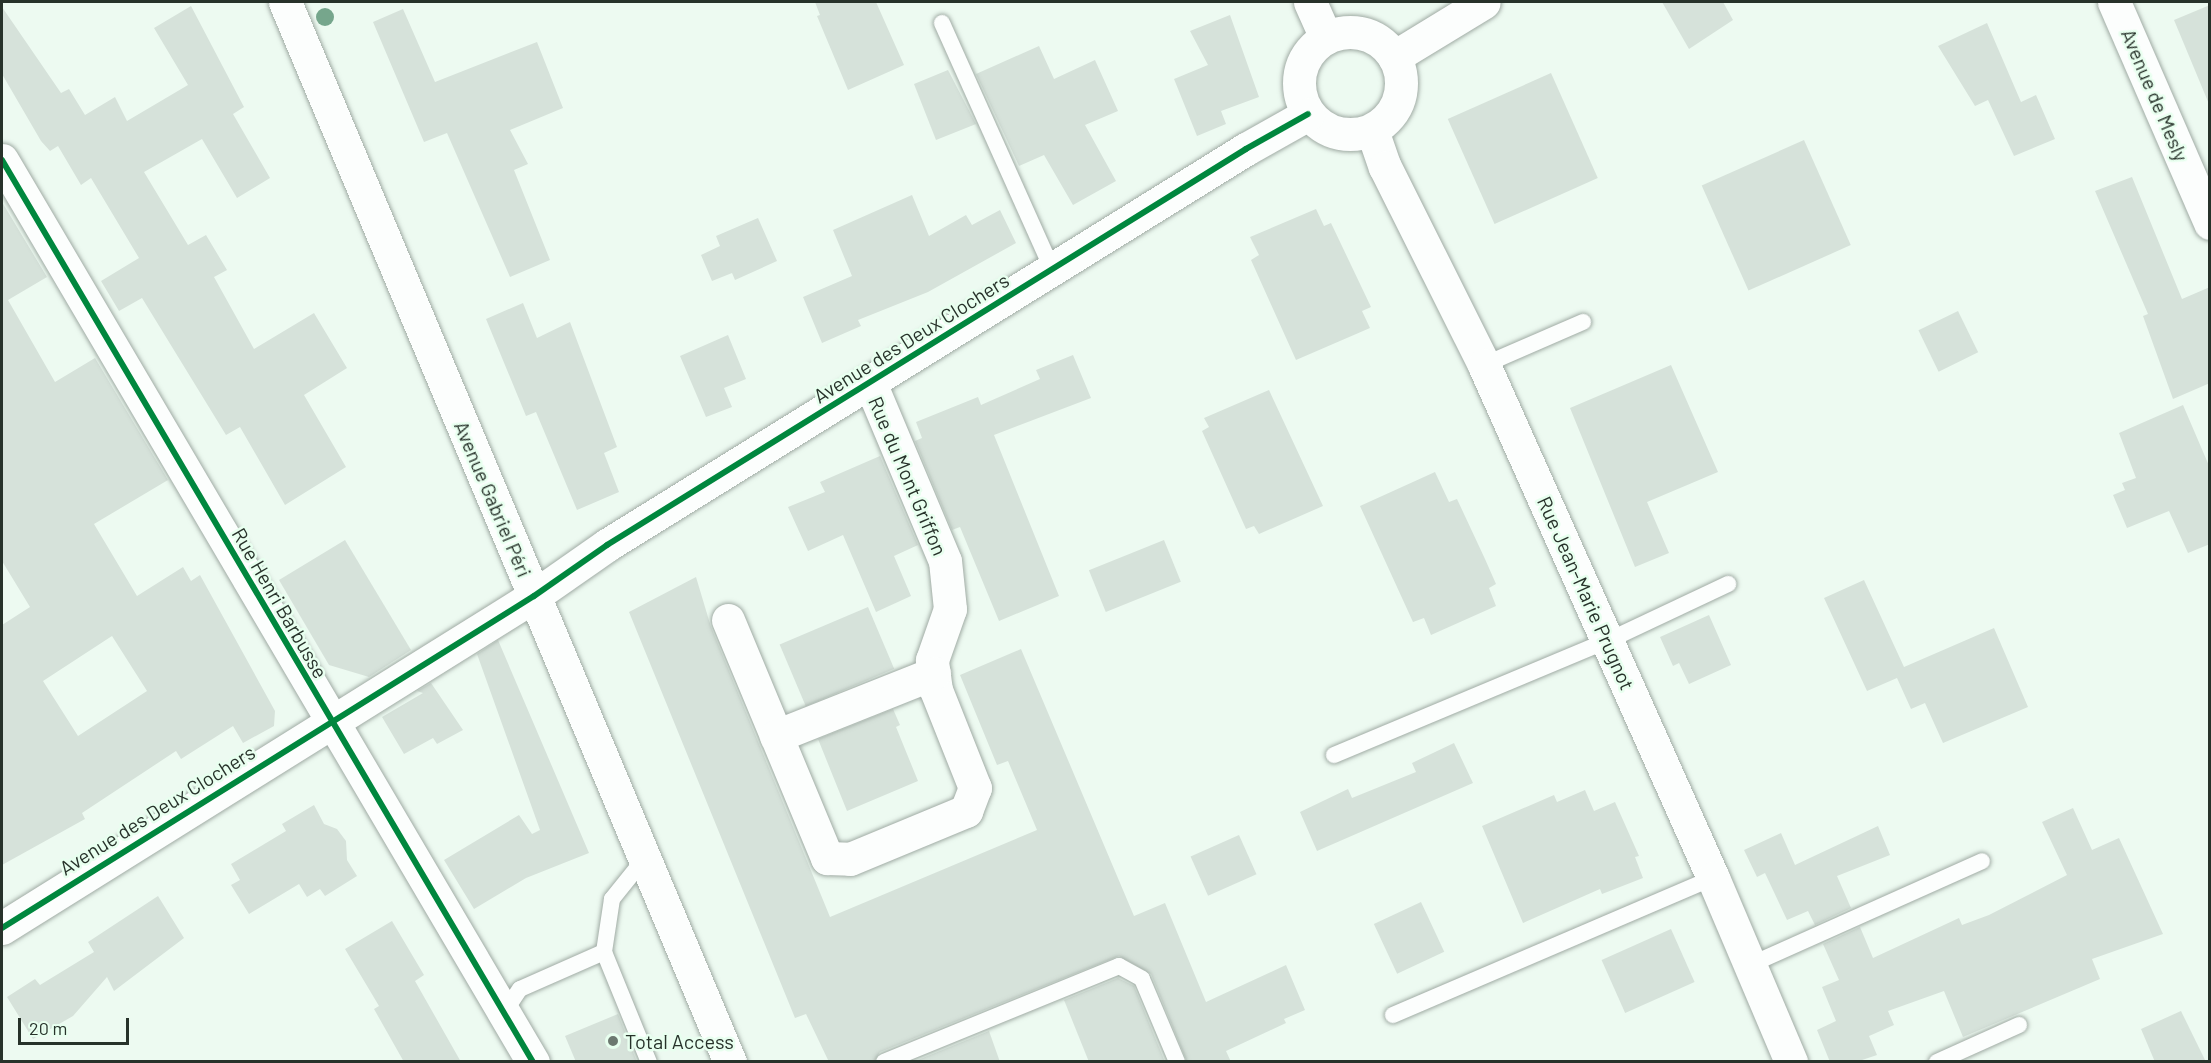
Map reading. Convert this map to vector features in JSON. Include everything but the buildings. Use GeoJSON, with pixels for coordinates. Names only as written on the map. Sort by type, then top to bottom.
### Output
{"type":"FeatureCollection","features":[{"type":"Feature","properties":{"kind":"street","name":"Avenue Gabriel Péri"},"geometry":{"type":"LineString","coordinates":[[285,2],[730,1062]]}},
{"type":"Feature","properties":{"kind":"street"},"geometry":{"type":"LineString","coordinates":[[1310,2],[1326,38]]}},
{"type":"Feature","properties":{"kind":"street"},"geometry":{"type":"LineString","coordinates":[[1394,57],[1484,2]]}},
{"type":"Feature","properties":{"kind":"street","name":"Avenue de Mesly"},"geometry":{"type":"LineString","coordinates":[[2114,2],[2210,222]]}},
{"type":"Feature","properties":{"kind":"street"},"geometry":{"type":"LineString","coordinates":[[1357,32],[1385,45],[1394,57],[1401,82],[1396,106],[1372,130],[1355,135],[1337,134],[1321,127],[1308,114],[1300,99],[1300,72],[1312,48],[1326,38],[1357,32]]}},
{"type":"Feature","properties":{"kind":"street","name":"Avenue des Deux Clochers"},"geometry":{"type":"LineString","coordinates":[[2,928],[330,720],[534,596],[607,545],[1052,269],[1308,114]]}},
{"type":"Feature","properties":{"kind":"street","name":"Rue Jean-Marie Prugnot"},"geometry":{"type":"LineString","coordinates":[[1372,130],[1385,167],[1484,365],[1713,878],[1791,1062]]}},
{"type":"Feature","properties":{"kind":"street","name":"Rue Henri Barbusse"},"geometry":{"type":"LineString","coordinates":[[2,160],[533,1062]]}},
{"type":"Feature","properties":{"kind":"street","name":"Rue du Mont Griffon"},"geometry":{"type":"LineString","coordinates":[[728,620],[827,858],[850,859],[966,811],[975,788],[936,690],[932,660],[950,609],[945,561],[870,383]]}},
{"type":"Feature","properties":{"kind":"street"},"geometry":{"type":"LineString","coordinates":[[776,736],[934,673]]}},
{"type":"Feature","properties":{"kind":"lane"},"geometry":{"type":"LineString","coordinates":[[942,23],[1052,269]]}},
{"type":"Feature","properties":{"kind":"lane"},"geometry":{"type":"LineString","coordinates":[[1484,365],[1583,322]]}},
{"type":"Feature","properties":{"kind":"lane"},"geometry":{"type":"LineString","coordinates":[[1334,755],[1607,641],[1728,584]]}},
{"type":"Feature","properties":{"kind":"lane"},"geometry":{"type":"LineString","coordinates":[[645,858],[612,899],[604,952],[649,1062]]}},
{"type":"Feature","properties":{"kind":"lane"},"geometry":{"type":"LineString","coordinates":[[1750,965],[1982,861]]}},
{"type":"Feature","properties":{"kind":"lane"},"geometry":{"type":"LineString","coordinates":[[1393,1016],[1713,878]]}},
{"type":"Feature","properties":{"kind":"lane"},"geometry":{"type":"LineString","coordinates":[[503,1014],[520,989],[604,952]]}},
{"type":"Feature","properties":{"kind":"lane"},"geometry":{"type":"LineString","coordinates":[[884,1062],[1119,966],[1142,979],[1178,1062]]}},
{"type":"Feature","properties":{"kind":"lane"},"geometry":{"type":"LineString","coordinates":[[1937,1062],[2019,1025]]}},
{"type":"Feature","properties":{"kind":"cycle path"},"geometry":{"type":"LineString","coordinates":[[2,928],[534,596],[607,545],[1246,149],[1308,114]]}},
{"type":"Feature","properties":{"kind":"cycle path"},"geometry":{"type":"LineString","coordinates":[[2,160],[533,1062]]}},
{"type":"Feature","properties":{"kind":"place","name":"Total Access"},"geometry":{"type":"Point","coordinates":[613,1041]}}]}
